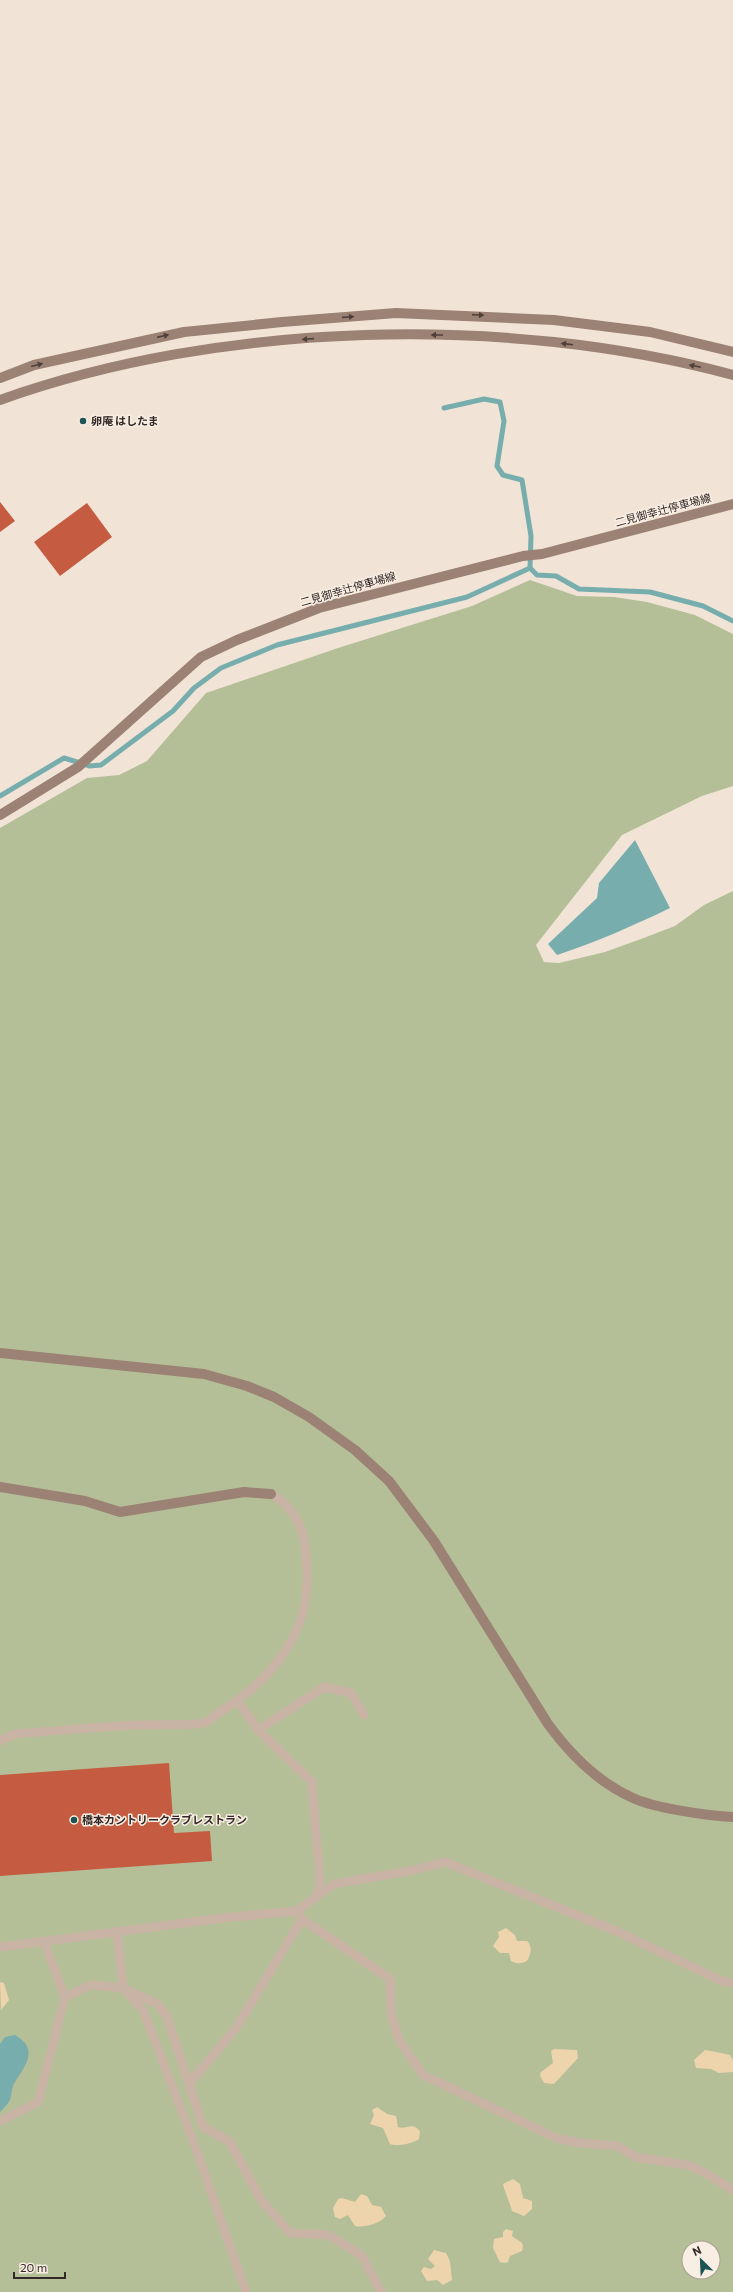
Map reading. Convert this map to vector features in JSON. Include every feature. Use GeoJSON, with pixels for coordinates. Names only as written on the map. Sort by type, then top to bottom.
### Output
{"type":"FeatureCollection","features":[{"type":"Feature","properties":{"kind":"street"},"geometry":{"type":"LineString","coordinates":[[0,378],[34,365],[184,332],[282,322],[396,313],[554,320],[650,332],[733,352]]}},
{"type":"Feature","properties":{"kind":"street"},"geometry":{"type":"LineString","coordinates":[[0,400],[63,380],[122,366],[202,350],[358,336],[444,335],[534,340],[634,352],[733,375]]}},
{"type":"Feature","properties":{"kind":"street","name":"二見御幸辻停車場線"},"geometry":{"type":"LineString","coordinates":[[0,815],[78,767],[201,657],[236,640],[319,608],[524,556],[542,554],[733,504]]}},
{"type":"Feature","properties":{"kind":"street"},"geometry":{"type":"LineString","coordinates":[[0,1353],[204,1374],[247,1386],[274,1397],[309,1417],[355,1450],[389,1481],[434,1541],[548,1724],[562,1743],[582,1762],[605,1782],[634,1799],[682,1810],[733,1817]]}},
{"type":"Feature","properties":{"kind":"street"},"geometry":{"type":"LineString","coordinates":[[0,1488],[85,1501],[120,1512],[244,1492],[271,1494]]}},
{"type":"Feature","properties":{"kind":"lane"},"geometry":{"type":"LineString","coordinates":[[0,1741],[15,1734],[140,1725],[203,1723],[237,1700],[269,1673],[281,1659],[303,1611],[308,1587],[305,1540],[297,1518],[284,1502],[271,1494]]}},
{"type":"Feature","properties":{"kind":"lane"},"geometry":{"type":"LineString","coordinates":[[258,1730],[324,1687],[351,1693],[364,1714]]}},
{"type":"Feature","properties":{"kind":"lane"},"geometry":{"type":"LineString","coordinates":[[237,1700],[258,1730],[312,1782],[320,1882],[318,1896]]}},
{"type":"Feature","properties":{"kind":"lane"},"geometry":{"type":"LineString","coordinates":[[0,1947],[224,1918],[297,1911],[334,1884],[408,1871],[445,1862],[616,1931],[722,1981],[733,1983]]}},
{"type":"Feature","properties":{"kind":"lane"},"geometry":{"type":"LineString","coordinates":[[297,1911],[302,1919],[390,1978],[391,2013],[398,2040],[423,2075],[556,2138],[581,2143],[618,2146],[635,2157],[688,2165],[705,2173],[733,2190]]}},
{"type":"Feature","properties":{"kind":"lane"},"geometry":{"type":"LineString","coordinates":[[190,2083],[236,2028],[302,1919]]}},
{"type":"Feature","properties":{"kind":"lane"},"geometry":{"type":"LineString","coordinates":[[117,1932],[123,1988],[143,2010],[194,2143],[246,2292]]}},
{"type":"Feature","properties":{"kind":"lane"},"geometry":{"type":"LineString","coordinates":[[0,2121],[38,2102],[65,1997],[44,1942]]}},
{"type":"Feature","properties":{"kind":"lane"},"geometry":{"type":"LineString","coordinates":[[65,1997],[91,1985],[123,1988],[159,2005],[167,2017],[190,2083],[203,2127],[229,2141],[262,2201],[290,2233],[330,2235],[362,2256],[381,2292]]}},
{"type":"Feature","properties":{"kind":"green space"},"geometry":{"type":"Polygon","coordinates":[[[530,580],[577,596],[614,597],[647,602],[695,615],[733,634],[733,786],[702,796],[622,835],[536,945],[544,962],[559,963],[605,952],[675,926],[704,905],[733,891],[733,2292],[0,2292],[0,828],[87,778],[119,775],[147,761],[206,693],[338,648],[472,606],[530,580]]]}},
{"type":"Feature","properties":{"kind":"sand"},"geometry":{"type":"Polygon","coordinates":[[[506,1928],[515,1935],[517,1941],[527,1941],[529,1943],[531,1951],[527,1961],[523,1963],[513,1962],[511,1961],[509,1953],[500,1953],[493,1946],[499,1937],[498,1932],[506,1928]]]}},
{"type":"Feature","properties":{"kind":"sand"},"geometry":{"type":"Polygon","coordinates":[[[0,1982],[4,1983],[9,2000],[1,2010],[0,1982]]]}},
{"type":"Feature","properties":{"kind":"sand"},"geometry":{"type":"Polygon","coordinates":[[[554,2049],[577,2050],[578,2058],[554,2084],[544,2083],[540,2076],[541,2072],[553,2063],[551,2051],[554,2049]]]}},
{"type":"Feature","properties":{"kind":"sand"},"geometry":{"type":"Polygon","coordinates":[[[705,2050],[730,2055],[733,2060],[733,2072],[719,2073],[711,2069],[696,2068],[694,2060],[705,2050]]]}},
{"type":"Feature","properties":{"kind":"sand"},"geometry":{"type":"Polygon","coordinates":[[[377,2107],[387,2114],[396,2116],[398,2127],[415,2127],[420,2132],[419,2139],[405,2144],[390,2144],[383,2128],[370,2124],[374,2115],[372,2110],[377,2107]]]}},
{"type":"Feature","properties":{"kind":"sand"},"geometry":{"type":"Polygon","coordinates":[[[513,2179],[520,2184],[523,2198],[532,2201],[532,2209],[524,2216],[512,2211],[503,2186],[503,2184],[513,2179]]]}},
{"type":"Feature","properties":{"kind":"sand"},"geometry":{"type":"Polygon","coordinates":[[[361,2194],[367,2196],[372,2205],[381,2207],[386,2216],[380,2221],[367,2226],[355,2226],[348,2215],[340,2219],[335,2217],[333,2208],[338,2199],[342,2198],[355,2202],[361,2194]]]}},
{"type":"Feature","properties":{"kind":"sand"},"geometry":{"type":"Polygon","coordinates":[[[506,2229],[513,2231],[512,2236],[522,2243],[523,2248],[522,2251],[510,2256],[508,2262],[504,2263],[500,2262],[493,2248],[494,2239],[503,2237],[503,2232],[506,2229]]]}},
{"type":"Feature","properties":{"kind":"sand"},"geometry":{"type":"Polygon","coordinates":[[[434,2250],[446,2253],[450,2261],[452,2280],[443,2285],[437,2280],[427,2281],[421,2271],[424,2267],[431,2269],[435,2266],[428,2259],[434,2250]]]}},
{"type":"Feature","properties":{"kind":"water"},"geometry":{"type":"Polygon","coordinates":[[[635,840],[670,908],[586,945],[557,955],[548,944],[597,898],[599,883],[635,840]]]}},
{"type":"Feature","properties":{"kind":"water"},"geometry":{"type":"Polygon","coordinates":[[[15,2035],[23,2040],[27,2046],[29,2052],[28,2058],[23,2070],[14,2084],[10,2100],[0,2112],[0,2044],[5,2037],[15,2035]]]}},
{"type":"Feature","properties":{"kind":"building"},"geometry":{"type":"Polygon","coordinates":[[[0,502],[15,521],[0,532],[0,502]]]}},
{"type":"Feature","properties":{"kind":"building"},"geometry":{"type":"Polygon","coordinates":[[[87,503],[112,537],[60,576],[34,542],[87,503]]]}},
{"type":"Feature","properties":{"kind":"building"},"geometry":{"type":"Polygon","coordinates":[[[169,1763],[174,1833],[210,1831],[212,1861],[0,1876],[0,1775],[169,1763]]]}},
{"type":"Feature","properties":{"kind":"waterway"},"geometry":{"type":"LineString","coordinates":[[444,408],[484,399],[500,402],[504,421],[497,466],[503,475],[522,480],[531,536],[530,568]]}},
{"type":"Feature","properties":{"kind":"waterway"},"geometry":{"type":"LineString","coordinates":[[0,796],[64,758],[90,766],[101,765],[173,711],[194,688],[221,668],[277,645],[467,597],[530,568],[537,575],[556,576],[579,589],[650,592],[703,606],[733,621]]}},
{"type":"Feature","properties":{"kind":"place","name":"卵庵 はしたま"},"geometry":{"type":"Point","coordinates":[83,421]}},
{"type":"Feature","properties":{"kind":"place","name":"橋本カントリークラブレストラン"},"geometry":{"type":"Point","coordinates":[74,1820]}}]}
